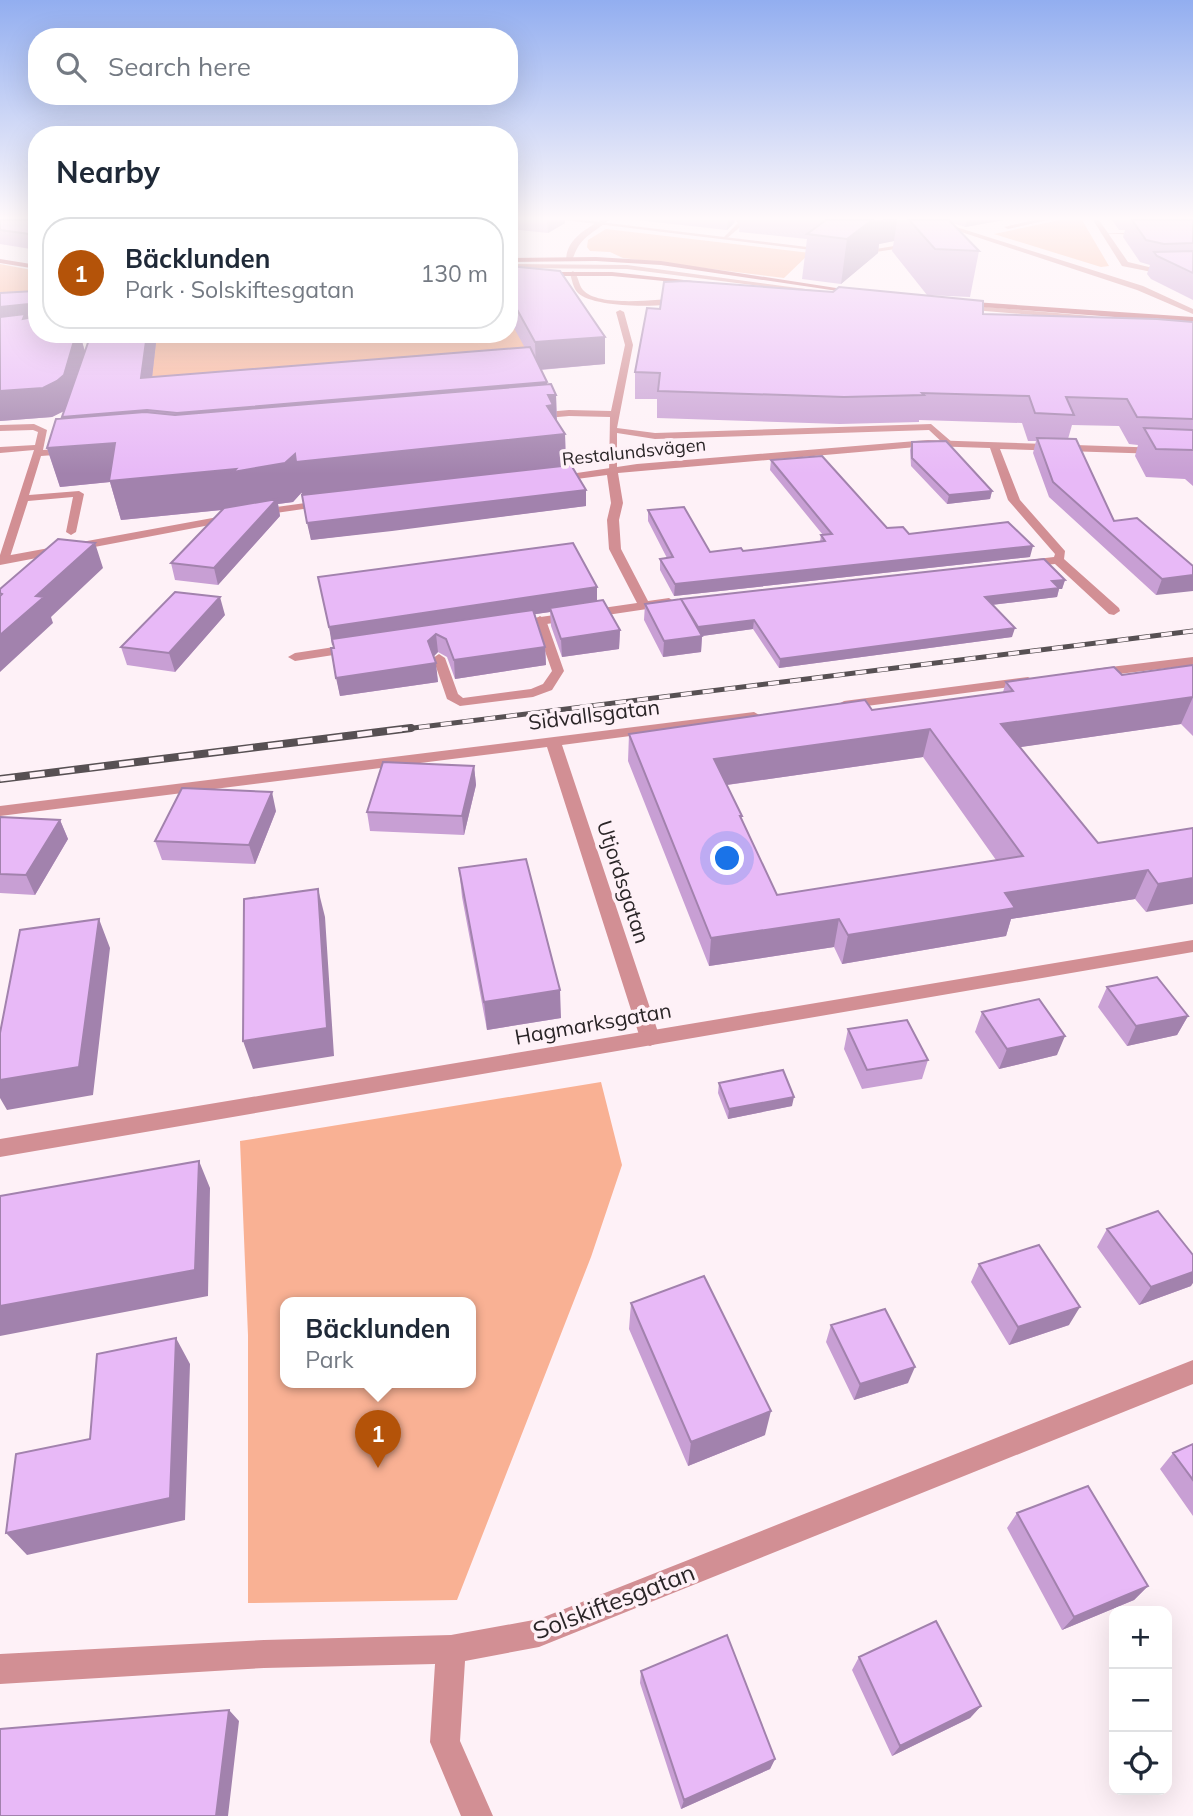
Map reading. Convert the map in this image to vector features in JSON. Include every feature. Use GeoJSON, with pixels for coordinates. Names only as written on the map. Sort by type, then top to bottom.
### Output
{"type":"FeatureCollection","features":[{"type":"Feature","properties":{"kind":"main road"},"geometry":{"type":"LineString","coordinates":[[951,306],[1193,325]]}},
{"type":"Feature","properties":{"kind":"street","name":"Restalundsvägen"},"geometry":{"type":"LineString","coordinates":[[544,480],[637,467],[948,443],[1193,452]]}},
{"type":"Feature","properties":{"kind":"street"},"geometry":{"type":"LineString","coordinates":[[993,444],[1014,502],[1061,554],[1058,560]]}},
{"type":"Feature","properties":{"kind":"street"},"geometry":{"type":"LineString","coordinates":[[612,472],[617,503],[612,520],[615,549],[644,605]]}},
{"type":"Feature","properties":{"kind":"street"},"geometry":{"type":"LineString","coordinates":[[2,560],[262,512],[335,502]]}},
{"type":"Feature","properties":{"kind":"street"},"geometry":{"type":"LineString","coordinates":[[1017,564],[1058,560],[1114,611]]}},
{"type":"Feature","properties":{"kind":"street"},"geometry":{"type":"LineString","coordinates":[[499,626],[685,600]]}},
{"type":"Feature","properties":{"kind":"street"},"geometry":{"type":"LineString","coordinates":[[295,657],[363,647]]}},
{"type":"Feature","properties":{"kind":"street"},"geometry":{"type":"LineString","coordinates":[[1075,676],[1193,661]]}},
{"type":"Feature","properties":{"kind":"street"},"geometry":{"type":"LineString","coordinates":[[827,707],[1048,679]]}},
{"type":"Feature","properties":{"kind":"street","name":"Sidvallsgatan"},"geometry":{"type":"LineString","coordinates":[[0,811],[774,713]]}},
{"type":"Feature","properties":{"kind":"street","name":"Utjordsgatan"},"geometry":{"type":"LineString","coordinates":[[553,741],[650,1038]]}},
{"type":"Feature","properties":{"kind":"street","name":"Hagmarksgatan"},"geometry":{"type":"LineString","coordinates":[[0,1148],[1193,946]]}},
{"type":"Feature","properties":{"kind":"street","name":"Solskiftesgatan"},"geometry":{"type":"LineString","coordinates":[[0,1669],[264,1654],[452,1649],[540,1633],[1193,1372]]}},
{"type":"Feature","properties":{"kind":"street"},"geometry":{"type":"LineString","coordinates":[[452,1649],[445,1742],[477,1816]]}},
{"type":"Feature","properties":{"kind":"lane"},"geometry":{"type":"LineString","coordinates":[[612,472],[612,430],[629,345],[620,312]]}},
{"type":"Feature","properties":{"kind":"lane"},"geometry":{"type":"LineString","coordinates":[[521,418],[569,413],[615,414]]}},
{"type":"Feature","properties":{"kind":"lane"},"geometry":{"type":"LineString","coordinates":[[0,428],[38,427],[50,423]]}},
{"type":"Feature","properties":{"kind":"lane"},"geometry":{"type":"LineString","coordinates":[[2,560],[39,450],[43,435],[38,427]]}},
{"type":"Feature","properties":{"kind":"lane"},"geometry":{"type":"LineString","coordinates":[[612,430],[655,436],[931,427],[948,443]]}},
{"type":"Feature","properties":{"kind":"lane"},"geometry":{"type":"LineString","coordinates":[[0,450],[77,450]]}},
{"type":"Feature","properties":{"kind":"lane"},"geometry":{"type":"LineString","coordinates":[[24,498],[79,494],[71,532]]}},
{"type":"Feature","properties":{"kind":"lane"},"geometry":{"type":"LineString","coordinates":[[439,658],[452,696],[460,702],[533,694],[548,687],[558,671],[540,620]]}},
{"type":"Feature","properties":{"kind":"shaded area"},"geometry":{"type":"Polygon","coordinates":[[[0,305],[28,305],[28,310],[0,312],[0,305]]]}},
{"type":"Feature","properties":{"kind":"shaded area"},"geometry":{"type":"Polygon","coordinates":[[[518,317],[536,370],[149,404],[115,343],[518,343],[518,317]]]}},
{"type":"Feature","properties":{"kind":"shaded area"},"geometry":{"type":"Polygon","coordinates":[[[601,1082],[622,1165],[591,1257],[457,1600],[248,1603],[248,1335],[240,1141],[601,1082]]]}},
{"type":"Feature","properties":{"kind":"building"},"geometry":{"type":"Polygon","coordinates":[[[518,305],[583,305],[605,337],[535,342],[518,311],[518,305]]]}},
{"type":"Feature","properties":{"kind":"building"},"geometry":{"type":"Polygon","coordinates":[[[661,305],[983,305],[983,314],[1193,322],[1193,419],[1137,417],[1127,399],[1066,397],[1074,415],[1035,413],[1029,396],[922,393],[924,395],[844,397],[658,391],[660,373],[635,372],[647,308],[660,309],[661,305]]]}},
{"type":"Feature","properties":{"kind":"building"},"geometry":{"type":"Polygon","coordinates":[[[25,314],[23,319],[28,318],[28,343],[73,343],[64,375],[43,388],[0,391],[0,317],[25,314]]]}},
{"type":"Feature","properties":{"kind":"building"},"geometry":{"type":"Polygon","coordinates":[[[88,343],[146,343],[141,378],[530,347],[547,382],[177,413],[147,410],[62,417],[88,343]]]}},
{"type":"Feature","properties":{"kind":"building"},"geometry":{"type":"Polygon","coordinates":[[[551,384],[556,395],[548,395],[553,405],[547,406],[565,434],[296,462],[295,454],[285,463],[233,472],[236,469],[109,481],[115,443],[47,448],[56,419],[145,412],[175,415],[551,384]]]}},
{"type":"Feature","properties":{"kind":"building"},"geometry":{"type":"Polygon","coordinates":[[[1144,428],[1193,430],[1193,450],[1156,449],[1144,428]]]}},
{"type":"Feature","properties":{"kind":"building"},"geometry":{"type":"Polygon","coordinates":[[[1037,438],[1076,439],[1114,521],[1137,518],[1193,566],[1193,575],[1162,579],[1053,482],[1037,438]]]}},
{"type":"Feature","properties":{"kind":"building"},"geometry":{"type":"Polygon","coordinates":[[[946,441],[992,491],[949,495],[912,458],[912,442],[946,441]]]}},
{"type":"Feature","properties":{"kind":"building"},"geometry":{"type":"Polygon","coordinates":[[[822,456],[887,528],[903,527],[909,534],[1008,522],[1033,546],[675,584],[660,559],[673,557],[648,510],[684,507],[710,552],[741,548],[743,551],[825,541],[821,535],[832,534],[771,460],[822,456]]]}},
{"type":"Feature","properties":{"kind":"building"},"geometry":{"type":"Polygon","coordinates":[[[571,465],[586,490],[307,523],[302,495],[571,465]]]}},
{"type":"Feature","properties":{"kind":"building"},"geometry":{"type":"Polygon","coordinates":[[[277,499],[214,568],[171,563],[224,508],[277,499]]]}},
{"type":"Feature","properties":{"kind":"building"},"geometry":{"type":"Polygon","coordinates":[[[58,539],[95,543],[36,596],[44,597],[0,635],[0,589],[58,539]]]}},
{"type":"Feature","properties":{"kind":"building"},"geometry":{"type":"Polygon","coordinates":[[[573,543],[597,587],[329,627],[318,577],[573,543]]]}},
{"type":"Feature","properties":{"kind":"building"},"geometry":{"type":"Polygon","coordinates":[[[1044,559],[1065,580],[1052,581],[1059,588],[985,597],[1015,628],[780,659],[754,620],[698,627],[681,599],[1044,559]]]}},
{"type":"Feature","properties":{"kind":"building"},"geometry":{"type":"Polygon","coordinates":[[[175,592],[220,597],[169,653],[121,647],[175,592]]]}},
{"type":"Feature","properties":{"kind":"building"},"geometry":{"type":"Polygon","coordinates":[[[681,599],[702,636],[664,641],[645,604],[681,599]]]}},
{"type":"Feature","properties":{"kind":"building"},"geometry":{"type":"Polygon","coordinates":[[[603,600],[620,630],[561,639],[550,608],[603,600]]]}},
{"type":"Feature","properties":{"kind":"building"},"geometry":{"type":"Polygon","coordinates":[[[533,610],[545,647],[454,660],[446,639],[436,634],[428,641],[436,663],[336,678],[332,639],[533,610]]]}},
{"type":"Feature","properties":{"kind":"building"},"geometry":{"type":"Polygon","coordinates":[[[1193,665],[1193,697],[1001,724],[1098,843],[1193,828],[1193,878],[1158,884],[1148,870],[1005,893],[1015,908],[848,935],[839,919],[711,938],[629,734],[865,700],[872,710],[1013,691],[1006,682],[1114,667],[1122,675],[1193,665]],[[930,729],[714,759],[777,895],[1023,856],[930,729]]]}},
{"type":"Feature","properties":{"kind":"building"},"geometry":{"type":"Polygon","coordinates":[[[383,762],[474,766],[462,816],[367,812],[383,762]]]}},
{"type":"Feature","properties":{"kind":"building"},"geometry":{"type":"Polygon","coordinates":[[[182,788],[272,792],[249,845],[155,841],[182,788]]]}},
{"type":"Feature","properties":{"kind":"building"},"geometry":{"type":"Polygon","coordinates":[[[0,817],[60,820],[26,875],[0,874],[0,817]]]}},
{"type":"Feature","properties":{"kind":"building"},"geometry":{"type":"Polygon","coordinates":[[[526,859],[560,990],[484,1002],[459,868],[526,859]]]}},
{"type":"Feature","properties":{"kind":"building"},"geometry":{"type":"Polygon","coordinates":[[[318,889],[327,1028],[243,1041],[244,899],[318,889]]]}},
{"type":"Feature","properties":{"kind":"building"},"geometry":{"type":"Polygon","coordinates":[[[99,919],[79,1067],[0,1080],[0,1033],[20,930],[99,919]]]}},
{"type":"Feature","properties":{"kind":"building"},"geometry":{"type":"Polygon","coordinates":[[[1157,977],[1188,1016],[1136,1026],[1107,987],[1157,977]]]}},
{"type":"Feature","properties":{"kind":"building"},"geometry":{"type":"Polygon","coordinates":[[[1039,999],[1065,1036],[1007,1049],[982,1012],[1039,999]]]}},
{"type":"Feature","properties":{"kind":"building"},"geometry":{"type":"Polygon","coordinates":[[[907,1020],[928,1060],[867,1070],[848,1029],[907,1020]]]}},
{"type":"Feature","properties":{"kind":"building"},"geometry":{"type":"Polygon","coordinates":[[[783,1070],[794,1097],[729,1109],[719,1083],[783,1070]]]}},
{"type":"Feature","properties":{"kind":"building"},"geometry":{"type":"Polygon","coordinates":[[[199,1161],[195,1270],[0,1306],[0,1196],[199,1161]]]}},
{"type":"Feature","properties":{"kind":"building"},"geometry":{"type":"Polygon","coordinates":[[[1158,1211],[1193,1255],[1193,1272],[1151,1287],[1107,1229],[1158,1211]]]}},
{"type":"Feature","properties":{"kind":"building"},"geometry":{"type":"Polygon","coordinates":[[[1039,1245],[1080,1307],[1018,1327],[979,1264],[1039,1245]]]}},
{"type":"Feature","properties":{"kind":"building"},"geometry":{"type":"Polygon","coordinates":[[[704,1276],[771,1411],[691,1442],[631,1303],[704,1276]]]}},
{"type":"Feature","properties":{"kind":"building"},"geometry":{"type":"Polygon","coordinates":[[[885,1309],[915,1367],[860,1384],[831,1325],[885,1309]]]}},
{"type":"Feature","properties":{"kind":"building"},"geometry":{"type":"Polygon","coordinates":[[[176,1338],[170,1498],[6,1533],[16,1454],[90,1439],[97,1354],[176,1338]]]}},
{"type":"Feature","properties":{"kind":"building"},"geometry":{"type":"Polygon","coordinates":[[[1193,1444],[1193,1480],[1173,1453],[1193,1444]]]}},
{"type":"Feature","properties":{"kind":"building"},"geometry":{"type":"Polygon","coordinates":[[[1088,1486],[1148,1586],[1074,1617],[1017,1513],[1088,1486]]]}},
{"type":"Feature","properties":{"kind":"building"},"geometry":{"type":"Polygon","coordinates":[[[936,1621],[981,1706],[900,1746],[859,1657],[936,1621]]]}},
{"type":"Feature","properties":{"kind":"building"},"geometry":{"type":"Polygon","coordinates":[[[727,1635],[775,1759],[684,1800],[641,1671],[727,1635]]]}},
{"type":"Feature","properties":{"kind":"building"},"geometry":{"type":"Polygon","coordinates":[[[229,1710],[216,1816],[0,1816],[0,1729],[229,1710]]]}},
{"type":"Feature","properties":{"kind":"railway"},"geometry":{"type":"LineString","coordinates":[[397,730],[1193,631]]}},
{"type":"Feature","properties":{"kind":"railway"},"geometry":{"type":"LineString","coordinates":[[0,779],[411,728]]}},
{"type":"Feature","properties":{"kind":"place","name":"Bäcklunden"},"geometry":{"type":"Point","coordinates":[378,1468]}}]}
